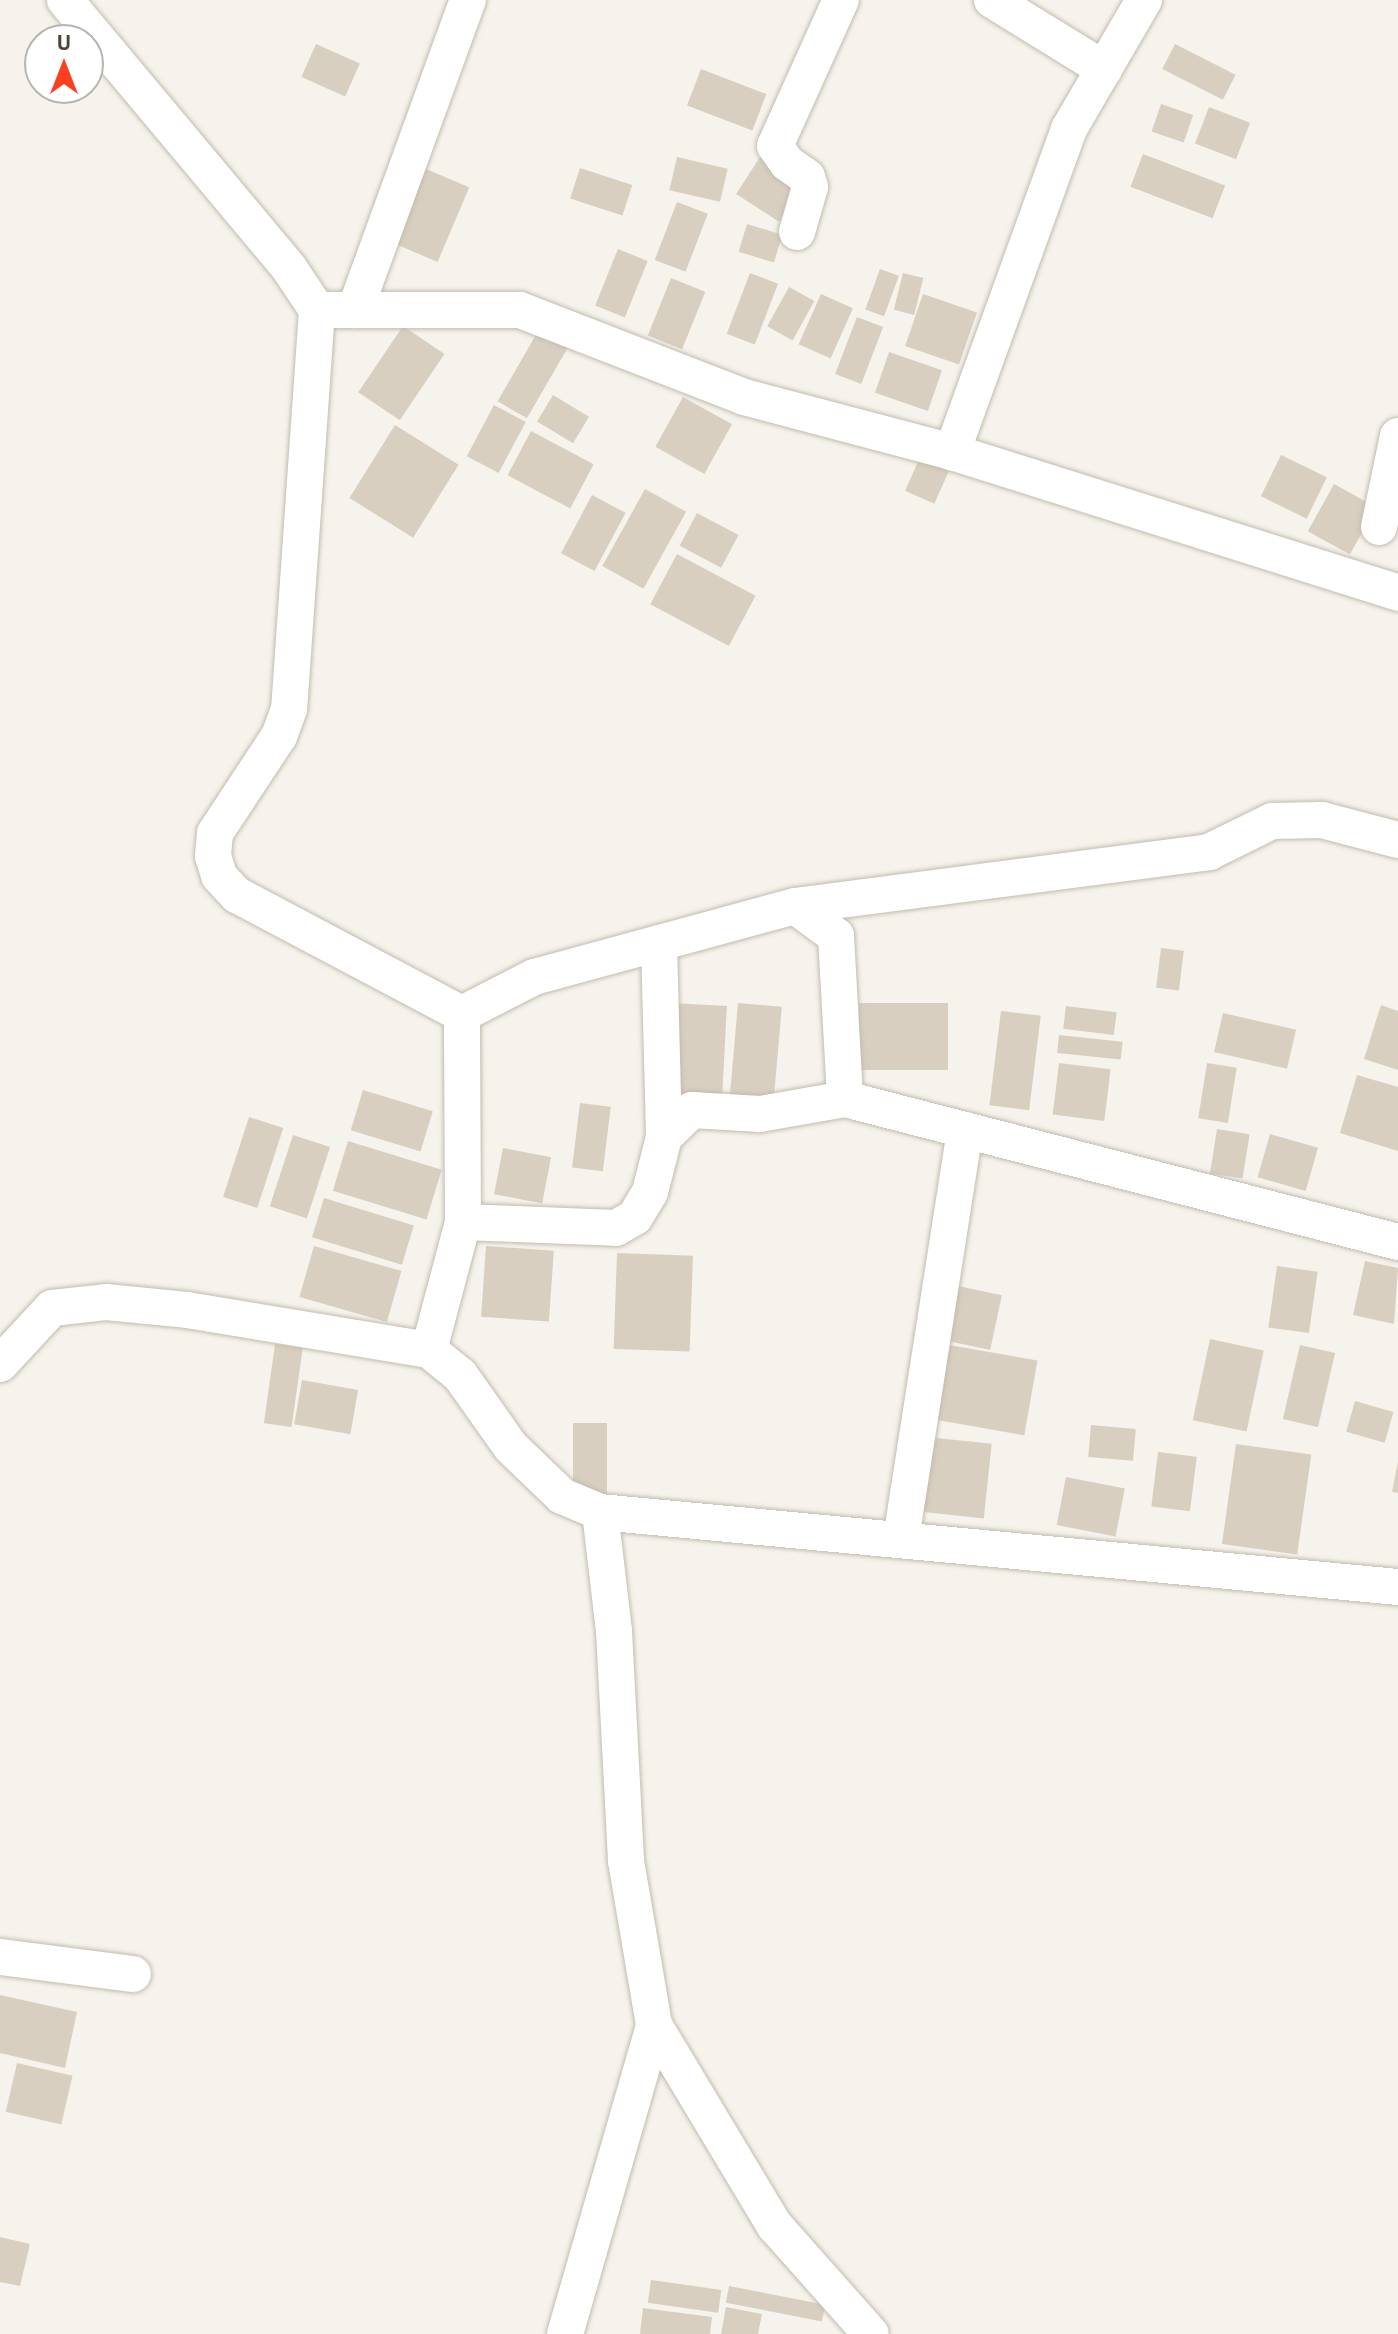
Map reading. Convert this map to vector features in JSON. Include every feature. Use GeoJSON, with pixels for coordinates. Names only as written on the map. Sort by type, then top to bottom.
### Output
{"type":"FeatureCollection","features":[{"type":"Feature","properties":{"kind":"street"},"geometry":{"type":"LineString","coordinates":[[65,0],[289,268],[317,310],[289,709],[279,736],[215,833],[213,856],[219,876],[237,895],[462,1014]]}},
{"type":"Feature","properties":{"kind":"street"},"geometry":{"type":"LineString","coordinates":[[355,310],[468,0]]}},
{"type":"Feature","properties":{"kind":"street"},"geometry":{"type":"LineString","coordinates":[[797,232],[810,187],[807,177],[787,163],[775,146],[841,0]]}},
{"type":"Feature","properties":{"kind":"street"},"geometry":{"type":"LineString","coordinates":[[992,0],[1104,69]]}},
{"type":"Feature","properties":{"kind":"street"},"geometry":{"type":"LineString","coordinates":[[952,452],[1069,129],[1144,0]]}},
{"type":"Feature","properties":{"kind":"street"},"geometry":{"type":"LineString","coordinates":[[317,310],[520,310],[744,397],[952,452],[1398,593]]}},
{"type":"Feature","properties":{"kind":"street"},"geometry":{"type":"LineString","coordinates":[[1379,527],[1398,436]]}},
{"type":"Feature","properties":{"kind":"street"},"geometry":{"type":"LineString","coordinates":[[462,1014],[534,977],[795,906],[1209,852],[1272,821],[1322,820],[1398,840]]}},
{"type":"Feature","properties":{"kind":"street"},"geometry":{"type":"LineString","coordinates":[[795,906],[836,936],[845,1099]]}},
{"type":"Feature","properties":{"kind":"street"},"geometry":{"type":"LineString","coordinates":[[463,1222],[616,1228],[635,1217],[650,1192],[664,1137],[659,943]]}},
{"type":"Feature","properties":{"kind":"street"},"geometry":{"type":"LineString","coordinates":[[429,1350],[463,1222],[462,1014]]}},
{"type":"Feature","properties":{"kind":"street"},"geometry":{"type":"LineString","coordinates":[[664,1137],[692,1110],[760,1114],[845,1099],[1398,1242]]}},
{"type":"Feature","properties":{"kind":"street"},"geometry":{"type":"LineString","coordinates":[[901,1539],[965,1130]]}},
{"type":"Feature","properties":{"kind":"street"},"geometry":{"type":"LineString","coordinates":[[0,1364],[52,1308],[106,1302],[187,1310],[429,1350],[460,1375],[511,1447],[562,1496],[600,1512],[1398,1587]]}},
{"type":"Feature","properties":{"kind":"street"},"geometry":{"type":"LineString","coordinates":[[600,1512],[614,1631],[626,1861],[654,2025],[775,2226],[871,2334]]}},
{"type":"Feature","properties":{"kind":"street"},"geometry":{"type":"LineString","coordinates":[[0,1957],[133,1974]]}},
{"type":"Feature","properties":{"kind":"street"},"geometry":{"type":"LineString","coordinates":[[565,2334],[654,2025]]}},
{"type":"Feature","properties":{"kind":"building"},"geometry":{"type":"Polygon","coordinates":[[[316,44],[360,64],[345,96],[301,77],[316,44]]]}},
{"type":"Feature","properties":{"kind":"building"},"geometry":{"type":"Polygon","coordinates":[[[1175,44],[1236,75],[1223,100],[1162,69],[1175,44]]]}},
{"type":"Feature","properties":{"kind":"building"},"geometry":{"type":"Polygon","coordinates":[[[701,69],[766,94],[752,130],[687,105],[701,69]]]}},
{"type":"Feature","properties":{"kind":"building"},"geometry":{"type":"Polygon","coordinates":[[[1161,104],[1193,115],[1184,142],[1152,131],[1161,104]]]}},
{"type":"Feature","properties":{"kind":"building"},"geometry":{"type":"Polygon","coordinates":[[[1209,107],[1250,123],[1236,159],[1195,143],[1209,107]]]}},
{"type":"Feature","properties":{"kind":"building"},"geometry":{"type":"Polygon","coordinates":[[[1143,154],[1225,186],[1213,218],[1130,187],[1143,154]]]}},
{"type":"Feature","properties":{"kind":"building"},"geometry":{"type":"Polygon","coordinates":[[[677,157],[728,169],[720,202],[669,190],[677,157]]]}},
{"type":"Feature","properties":{"kind":"building"},"geometry":{"type":"Polygon","coordinates":[[[760,157],[803,185],[779,222],[736,194],[760,157]]]}},
{"type":"Feature","properties":{"kind":"building"},"geometry":{"type":"Polygon","coordinates":[[[580,168],[632,185],[622,215],[570,198],[580,168]]]}},
{"type":"Feature","properties":{"kind":"building"},"geometry":{"type":"Polygon","coordinates":[[[426,169],[469,187],[438,262],[394,244],[426,169]]]}},
{"type":"Feature","properties":{"kind":"building"},"geometry":{"type":"Polygon","coordinates":[[[677,202],[708,214],[686,272],[655,260],[677,202]]]}},
{"type":"Feature","properties":{"kind":"building"},"geometry":{"type":"Polygon","coordinates":[[[747,224],[782,235],[774,263],[739,252],[747,224]]]}},
{"type":"Feature","properties":{"kind":"building"},"geometry":{"type":"Polygon","coordinates":[[[618,249],[648,261],[625,318],[595,306],[618,249]]]}},
{"type":"Feature","properties":{"kind":"building"},"geometry":{"type":"Polygon","coordinates":[[[880,269],[899,276],[884,316],[865,309],[880,269]]]}},
{"type":"Feature","properties":{"kind":"building"},"geometry":{"type":"Polygon","coordinates":[[[750,273],[778,284],[755,344],[727,334],[750,273]]]}},
{"type":"Feature","properties":{"kind":"building"},"geometry":{"type":"Polygon","coordinates":[[[903,273],[923,278],[914,315],[894,310],[903,273]]]}},
{"type":"Feature","properties":{"kind":"building"},"geometry":{"type":"Polygon","coordinates":[[[671,278],[705,292],[682,349],[648,335],[671,278]]]}},
{"type":"Feature","properties":{"kind":"building"},"geometry":{"type":"Polygon","coordinates":[[[789,287],[814,301],[793,340],[767,326],[789,287]]]}},
{"type":"Feature","properties":{"kind":"building"},"geometry":{"type":"Polygon","coordinates":[[[821,294],[853,308],[831,358],[799,344],[821,294]]]}},
{"type":"Feature","properties":{"kind":"building"},"geometry":{"type":"Polygon","coordinates":[[[923,294],[977,313],[959,365],[905,346],[923,294]]]}},
{"type":"Feature","properties":{"kind":"building"},"geometry":{"type":"Polygon","coordinates":[[[857,317],[883,327],[861,384],[835,374],[857,317]]]}},
{"type":"Feature","properties":{"kind":"building"},"geometry":{"type":"Polygon","coordinates":[[[403,326],[444,354],[400,420],[358,392],[403,326]]]}},
{"type":"Feature","properties":{"kind":"building"},"geometry":{"type":"Polygon","coordinates":[[[541,326],[570,343],[527,418],[498,401],[541,326]]]}},
{"type":"Feature","properties":{"kind":"building"},"geometry":{"type":"Polygon","coordinates":[[[889,352],[942,370],[928,411],[875,393],[889,352]]]}},
{"type":"Feature","properties":{"kind":"building"},"geometry":{"type":"Polygon","coordinates":[[[553,395],[589,417],[573,443],[537,422],[553,395]]]}},
{"type":"Feature","properties":{"kind":"building"},"geometry":{"type":"Polygon","coordinates":[[[683,397],[732,424],[704,474],[655,447],[683,397]]]}},
{"type":"Feature","properties":{"kind":"building"},"geometry":{"type":"Polygon","coordinates":[[[494,405],[526,422],[499,473],[467,456],[494,405]]]}},
{"type":"Feature","properties":{"kind":"building"},"geometry":{"type":"Polygon","coordinates":[[[395,425],[459,465],[413,538],[349,498],[395,425]]]}},
{"type":"Feature","properties":{"kind":"building"},"geometry":{"type":"Polygon","coordinates":[[[531,431],[594,464],[570,508],[508,475],[531,431]]]}},
{"type":"Feature","properties":{"kind":"building"},"geometry":{"type":"Polygon","coordinates":[[[925,446],[954,459],[934,504],[905,491],[925,446]]]}},
{"type":"Feature","properties":{"kind":"building"},"geometry":{"type":"Polygon","coordinates":[[[1281,455],[1327,477],[1307,519],[1261,496],[1281,455]]]}},
{"type":"Feature","properties":{"kind":"building"},"geometry":{"type":"Polygon","coordinates":[[[1334,484],[1376,507],[1350,555],[1308,531],[1334,484]]]}},
{"type":"Feature","properties":{"kind":"building"},"geometry":{"type":"Polygon","coordinates":[[[645,489],[686,512],[643,589],[602,566],[645,489]]]}},
{"type":"Feature","properties":{"kind":"building"},"geometry":{"type":"Polygon","coordinates":[[[592,495],[626,513],[595,571],[561,553],[592,495]]]}},
{"type":"Feature","properties":{"kind":"building"},"geometry":{"type":"Polygon","coordinates":[[[697,513],[738,535],[721,568],[680,546],[697,513]]]}},
{"type":"Feature","properties":{"kind":"building"},"geometry":{"type":"Polygon","coordinates":[[[677,554],[756,596],[729,646],[650,604],[677,554]]]}},
{"type":"Feature","properties":{"kind":"building"},"geometry":{"type":"Polygon","coordinates":[[[1161,948],[1184,951],[1179,991],[1156,988],[1161,948]]]}},
{"type":"Feature","properties":{"kind":"building"},"geometry":{"type":"Polygon","coordinates":[[[671,1003],[727,1006],[722,1098],[666,1095],[671,1003]]]}},
{"type":"Feature","properties":{"kind":"building"},"geometry":{"type":"Polygon","coordinates":[[[738,1003],[782,1007],[773,1102],[730,1099],[738,1003]]]}},
{"type":"Feature","properties":{"kind":"building"},"geometry":{"type":"Polygon","coordinates":[[[859,1003],[948,1003],[948,1070],[859,1070],[859,1003]]]}},
{"type":"Feature","properties":{"kind":"building"},"geometry":{"type":"Polygon","coordinates":[[[1381,1005],[1398,1011],[1398,1070],[1364,1059],[1381,1005]]]}},
{"type":"Feature","properties":{"kind":"building"},"geometry":{"type":"Polygon","coordinates":[[[1066,1006],[1117,1012],[1114,1035],[1063,1029],[1066,1006]]]}},
{"type":"Feature","properties":{"kind":"building"},"geometry":{"type":"Polygon","coordinates":[[[1001,1011],[1041,1016],[1029,1110],[989,1105],[1001,1011]]]}},
{"type":"Feature","properties":{"kind":"building"},"geometry":{"type":"Polygon","coordinates":[[[1223,1013],[1296,1030],[1287,1069],[1214,1052],[1223,1013]]]}},
{"type":"Feature","properties":{"kind":"building"},"geometry":{"type":"Polygon","coordinates":[[[1059,1035],[1123,1042],[1121,1060],[1057,1053],[1059,1035]]]}},
{"type":"Feature","properties":{"kind":"building"},"geometry":{"type":"Polygon","coordinates":[[[1059,1063],[1111,1069],[1104,1121],[1053,1115],[1059,1063]]]}},
{"type":"Feature","properties":{"kind":"building"},"geometry":{"type":"Polygon","coordinates":[[[1207,1063],[1237,1068],[1228,1123],[1198,1118],[1207,1063]]]}},
{"type":"Feature","properties":{"kind":"building"},"geometry":{"type":"Polygon","coordinates":[[[1357,1075],[1398,1087],[1398,1151],[1340,1133],[1357,1075]]]}},
{"type":"Feature","properties":{"kind":"building"},"geometry":{"type":"Polygon","coordinates":[[[363,1090],[433,1111],[421,1152],[351,1130],[363,1090]]]}},
{"type":"Feature","properties":{"kind":"building"},"geometry":{"type":"Polygon","coordinates":[[[580,1103],[611,1107],[603,1171],[572,1168],[580,1103]]]}},
{"type":"Feature","properties":{"kind":"building"},"geometry":{"type":"Polygon","coordinates":[[[249,1117],[283,1128],[257,1208],[223,1197],[249,1117]]]}},
{"type":"Feature","properties":{"kind":"building"},"geometry":{"type":"Polygon","coordinates":[[[1217,1129],[1250,1134],[1243,1179],[1210,1173],[1217,1129]]]}},
{"type":"Feature","properties":{"kind":"building"},"geometry":{"type":"Polygon","coordinates":[[[1270,1134],[1318,1148],[1306,1191],[1258,1177],[1270,1134]]]}},
{"type":"Feature","properties":{"kind":"building"},"geometry":{"type":"Polygon","coordinates":[[[293,1135],[330,1147],[307,1218],[270,1206],[293,1135]]]}},
{"type":"Feature","properties":{"kind":"building"},"geometry":{"type":"Polygon","coordinates":[[[348,1141],[442,1170],[427,1219],[333,1191],[348,1141]]]}},
{"type":"Feature","properties":{"kind":"building"},"geometry":{"type":"Polygon","coordinates":[[[503,1148],[551,1157],[542,1203],[494,1194],[503,1148]]]}},
{"type":"Feature","properties":{"kind":"building"},"geometry":{"type":"Polygon","coordinates":[[[324,1198],[414,1225],[402,1265],[312,1237],[324,1198]]]}},
{"type":"Feature","properties":{"kind":"building"},"geometry":{"type":"Polygon","coordinates":[[[314,1246],[401,1271],[387,1322],[299,1297],[314,1246]]]}},
{"type":"Feature","properties":{"kind":"building"},"geometry":{"type":"Polygon","coordinates":[[[486,1246],[554,1251],[549,1322],[481,1317],[486,1246]]]}},
{"type":"Feature","properties":{"kind":"building"},"geometry":{"type":"Polygon","coordinates":[[[617,1253],[693,1256],[690,1352],[614,1349],[617,1253]]]}},
{"type":"Feature","properties":{"kind":"building"},"geometry":{"type":"Polygon","coordinates":[[[1365,1261],[1398,1268],[1394,1324],[1353,1315],[1365,1261]]]}},
{"type":"Feature","properties":{"kind":"building"},"geometry":{"type":"Polygon","coordinates":[[[1277,1266],[1318,1272],[1309,1333],[1268,1327],[1277,1266]]]}},
{"type":"Feature","properties":{"kind":"building"},"geometry":{"type":"Polygon","coordinates":[[[949,1284],[1002,1295],[990,1350],[937,1339],[949,1284]]]}},
{"type":"Feature","properties":{"kind":"building"},"geometry":{"type":"Polygon","coordinates":[[[1210,1339],[1264,1350],[1247,1432],[1193,1420],[1210,1339]]]}},
{"type":"Feature","properties":{"kind":"building"},"geometry":{"type":"Polygon","coordinates":[[[938,1343],[1037,1361],[1024,1435],[925,1418],[938,1343]]]}},
{"type":"Feature","properties":{"kind":"building"},"geometry":{"type":"Polygon","coordinates":[[[275,1344],[303,1348],[292,1427],[264,1423],[275,1344]]]}},
{"type":"Feature","properties":{"kind":"building"},"geometry":{"type":"Polygon","coordinates":[[[1300,1345],[1335,1353],[1318,1427],[1283,1419],[1300,1345]]]}},
{"type":"Feature","properties":{"kind":"building"},"geometry":{"type":"Polygon","coordinates":[[[302,1380],[358,1390],[350,1434],[294,1424],[302,1380]]]}},
{"type":"Feature","properties":{"kind":"building"},"geometry":{"type":"Polygon","coordinates":[[[1355,1401],[1393,1412],[1385,1443],[1346,1432],[1355,1401]]]}},
{"type":"Feature","properties":{"kind":"building"},"geometry":{"type":"Polygon","coordinates":[[[573,1423],[607,1423],[607,1494],[573,1494],[573,1423]]]}},
{"type":"Feature","properties":{"kind":"building"},"geometry":{"type":"Polygon","coordinates":[[[1091,1425],[1136,1429],[1133,1461],[1088,1457],[1091,1425]]]}},
{"type":"Feature","properties":{"kind":"building"},"geometry":{"type":"Polygon","coordinates":[[[927,1437],[992,1444],[984,1518],[919,1512],[927,1437]]]}},
{"type":"Feature","properties":{"kind":"building"},"geometry":{"type":"Polygon","coordinates":[[[1236,1444],[1311,1455],[1297,1555],[1222,1544],[1236,1444]]]}},
{"type":"Feature","properties":{"kind":"building"},"geometry":{"type":"Polygon","coordinates":[[[1158,1452],[1197,1457],[1190,1511],[1151,1507],[1158,1452]]]}},
{"type":"Feature","properties":{"kind":"building"},"geometry":{"type":"Polygon","coordinates":[[[1398,1461],[1398,1493],[1392,1492],[1398,1461]]]}},
{"type":"Feature","properties":{"kind":"building"},"geometry":{"type":"Polygon","coordinates":[[[1066,1477],[1125,1488],[1116,1537],[1057,1525],[1066,1477]]]}},
{"type":"Feature","properties":{"kind":"building"},"geometry":{"type":"Polygon","coordinates":[[[0,1995],[77,2012],[65,2068],[0,2053],[0,1995]]]}},
{"type":"Feature","properties":{"kind":"building"},"geometry":{"type":"Polygon","coordinates":[[[17,2063],[73,2076],[61,2125],[6,2112],[17,2063]]]}},
{"type":"Feature","properties":{"kind":"building"},"geometry":{"type":"Polygon","coordinates":[[[0,2237],[30,2244],[20,2286],[0,2282],[0,2237]]]}},
{"type":"Feature","properties":{"kind":"building"},"geometry":{"type":"Polygon","coordinates":[[[651,2280],[721,2290],[718,2313],[648,2303],[651,2280]]]}},
{"type":"Feature","properties":{"kind":"building"},"geometry":{"type":"Polygon","coordinates":[[[729,2286],[825,2305],[822,2321],[726,2303],[729,2286]]]}},
{"type":"Feature","properties":{"kind":"building"},"geometry":{"type":"Polygon","coordinates":[[[726,2307],[762,2314],[758,2334],[721,2334],[726,2307]]]}},
{"type":"Feature","properties":{"kind":"building"},"geometry":{"type":"Polygon","coordinates":[[[643,2308],[712,2317],[710,2334],[640,2334],[643,2308]]]}}]}
